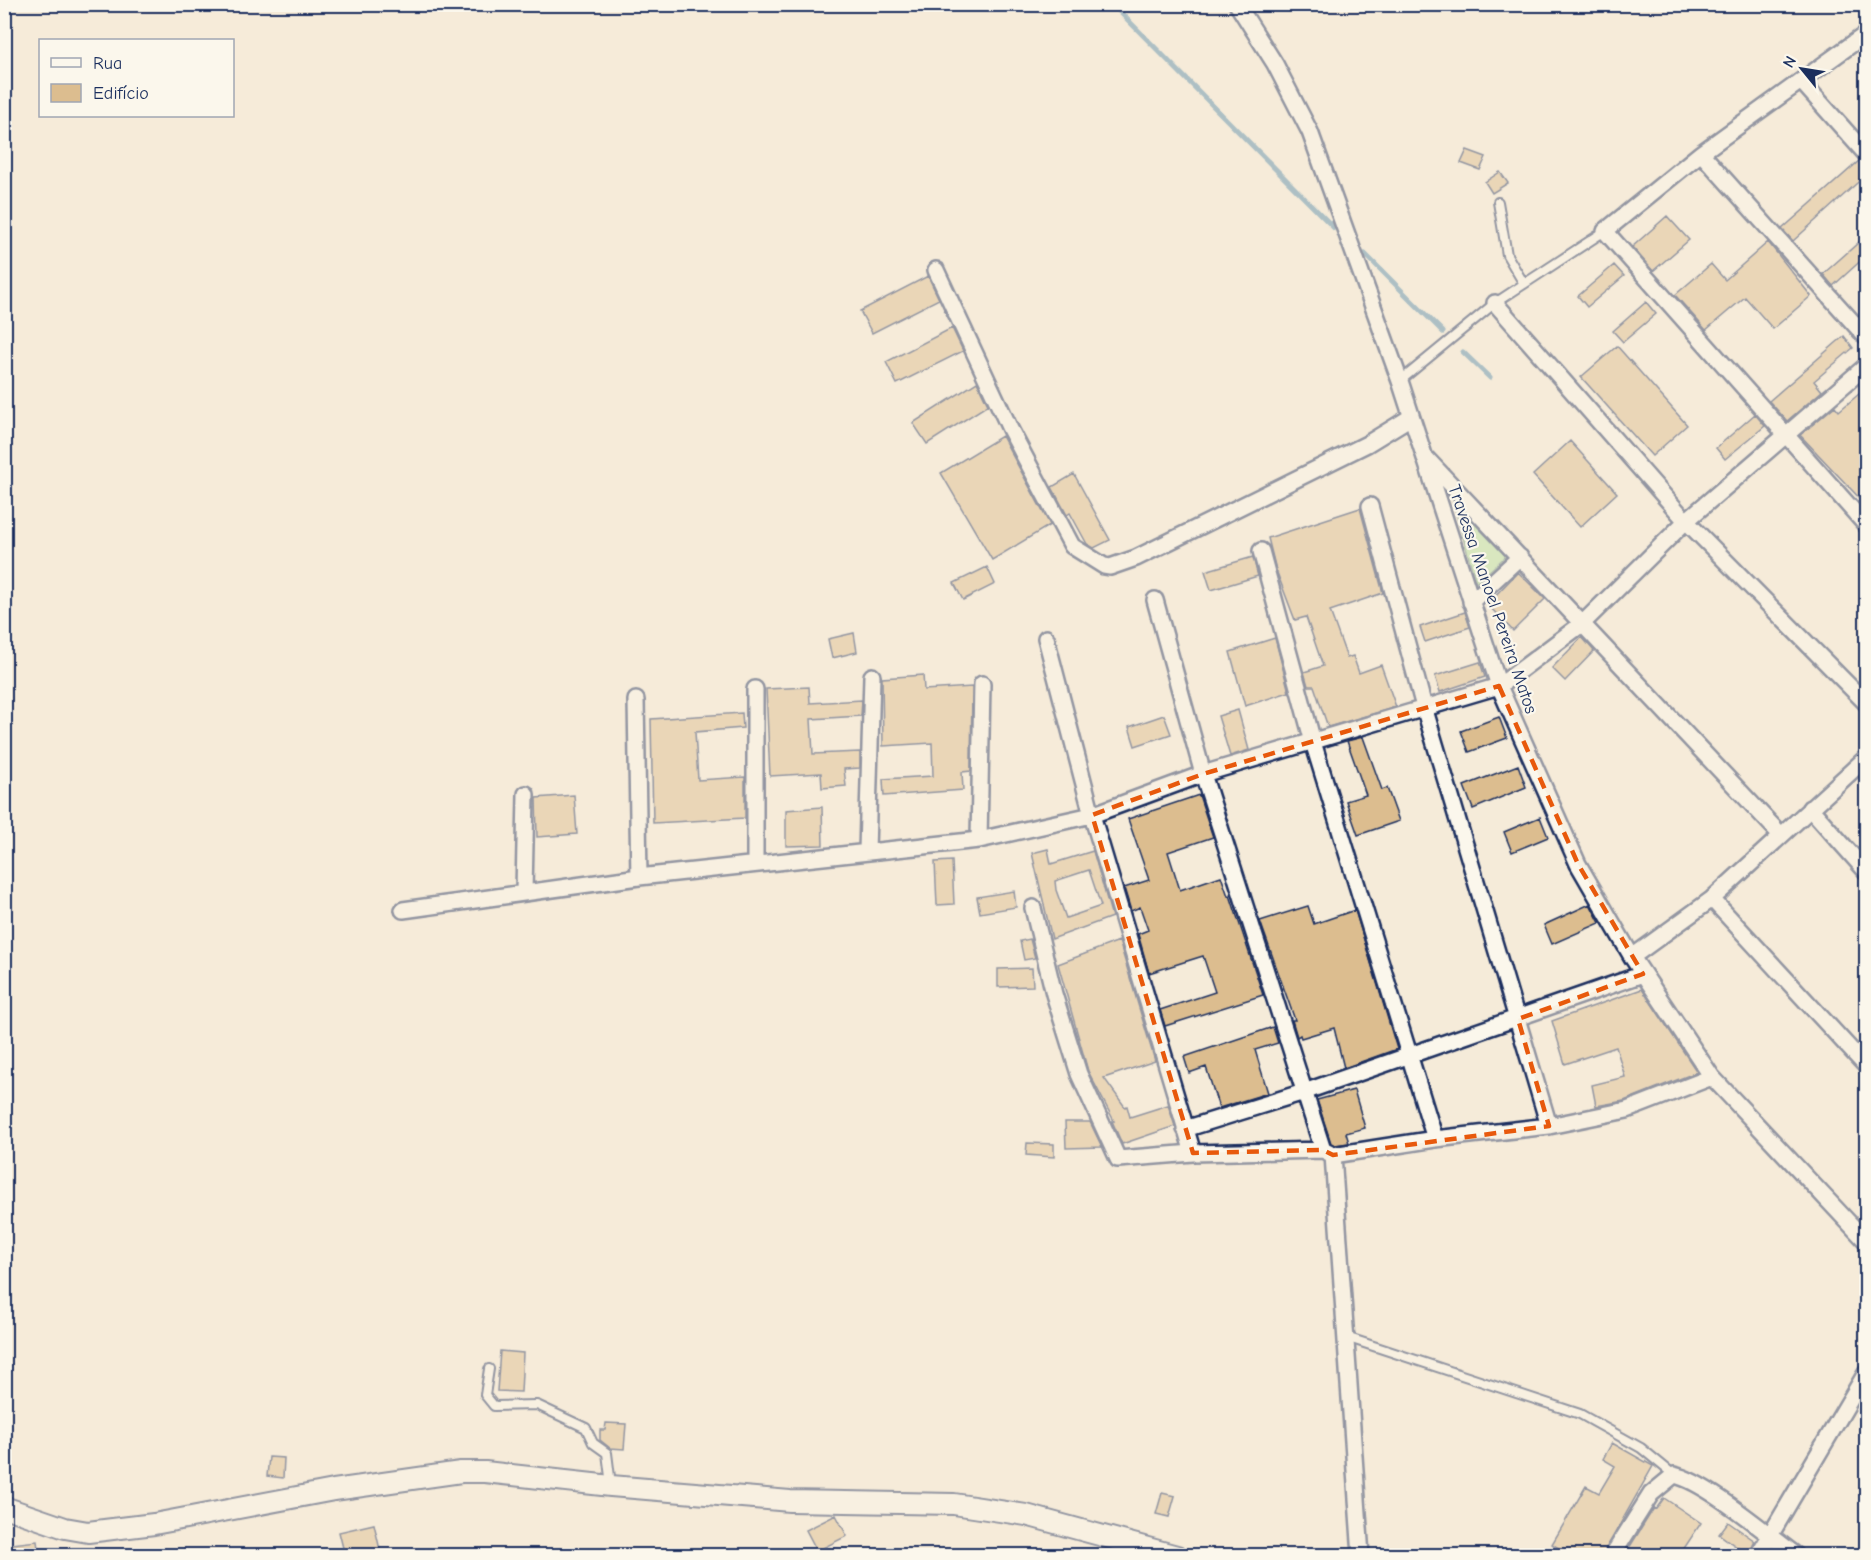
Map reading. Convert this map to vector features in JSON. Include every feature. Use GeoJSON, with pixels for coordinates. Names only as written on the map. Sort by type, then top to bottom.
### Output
{"type":"FeatureCollection","features":[{"type":"Feature","properties":{"kind":"street","name":"Travessa Manoel Pereira Matos"},"geometry":{"type":"LineString","coordinates":[[1237,4],[1275,64],[1310,132],[1400,381],[1499,686],[1578,864],[1632,957],[1712,1077],[1866,1241]]}},
{"type":"Feature","properties":{"kind":"street"},"geometry":{"type":"LineString","coordinates":[[1866,34],[1701,153],[1605,231],[1866,525]]}},
{"type":"Feature","properties":{"kind":"street"},"geometry":{"type":"LineString","coordinates":[[1802,82],[1866,154]]}},
{"type":"Feature","properties":{"kind":"street"},"geometry":{"type":"LineString","coordinates":[[1701,153],[1866,337]]}},
{"type":"Feature","properties":{"kind":"street"},"geometry":{"type":"LineString","coordinates":[[936,270],[1010,429],[1072,546],[1104,566],[1110,567],[1156,549],[1367,444],[1411,417]]}},
{"type":"Feature","properties":{"kind":"street"},"geometry":{"type":"LineString","coordinates":[[1495,303],[1686,522],[1866,703]]}},
{"type":"Feature","properties":{"kind":"street"},"geometry":{"type":"LineString","coordinates":[[403,910],[639,877],[979,840],[1092,815],[1203,774],[1499,686],[1583,623],[1686,522],[1866,366]]}},
{"type":"Feature","properties":{"kind":"street"},"geometry":{"type":"LineString","coordinates":[[1423,455],[1781,835]]}},
{"type":"Feature","properties":{"kind":"street"},"geometry":{"type":"LineString","coordinates":[[1370,506],[1424,707],[1549,1126]]}},
{"type":"Feature","properties":{"kind":"street"},"geometry":{"type":"LineString","coordinates":[[1261,551],[1313,742],[1411,1054],[1435,1139]]}},
{"type":"Feature","properties":{"kind":"street"},"geometry":{"type":"LineString","coordinates":[[1471,602],[1520,557]]}},
{"type":"Feature","properties":{"kind":"street"},"geometry":{"type":"LineString","coordinates":[[1155,600],[1203,774],[1304,1092],[1328,1153],[1361,1556]]}},
{"type":"Feature","properties":{"kind":"street"},"geometry":{"type":"LineString","coordinates":[[1046,638],[1092,815],[1193,1154]]}},
{"type":"Feature","properties":{"kind":"street"},"geometry":{"type":"LineString","coordinates":[[867,851],[872,676]]}},
{"type":"Feature","properties":{"kind":"street"},"geometry":{"type":"LineString","coordinates":[[979,840],[982,684]]}},
{"type":"Feature","properties":{"kind":"street"},"geometry":{"type":"LineString","coordinates":[[755,688],[755,864]]}},
{"type":"Feature","properties":{"kind":"street"},"geometry":{"type":"LineString","coordinates":[[636,700],[639,877]]}},
{"type":"Feature","properties":{"kind":"street"},"geometry":{"type":"LineString","coordinates":[[1632,957],[1712,899],[1866,758]]}},
{"type":"Feature","properties":{"kind":"street"},"geometry":{"type":"LineString","coordinates":[[524,892],[526,794]]}},
{"type":"Feature","properties":{"kind":"street"},"geometry":{"type":"LineString","coordinates":[[1810,808],[1866,871]]}},
{"type":"Feature","properties":{"kind":"street"},"geometry":{"type":"LineString","coordinates":[[1712,899],[1866,1066]]}},
{"type":"Feature","properties":{"kind":"street"},"geometry":{"type":"LineString","coordinates":[[1033,908],[1054,994],[1079,1074],[1118,1159],[1193,1154],[1328,1153],[1549,1126],[1628,1110],[1712,1077]]}},
{"type":"Feature","properties":{"kind":"street"},"geometry":{"type":"LineString","coordinates":[[1185,1129],[1304,1092],[1643,974]]}},
{"type":"Feature","properties":{"kind":"street"},"geometry":{"type":"LineString","coordinates":[[1758,1556],[1866,1373]]}},
{"type":"Feature","properties":{"kind":"street"},"geometry":{"type":"LineString","coordinates":[[4,1507],[65,1528],[88,1532],[154,1524],[334,1490],[461,1472],[790,1501],[954,1504],[1026,1515],[1177,1556]]}},
{"type":"Feature","properties":{"kind":"street"},"geometry":{"type":"LineString","coordinates":[[1612,1556],[1651,1494],[1674,1475],[1694,1483],[1797,1556]]}},
{"type":"Feature","properties":{"kind":"lane"},"geometry":{"type":"LineString","coordinates":[[1498,202],[1507,255],[1524,284]]}},
{"type":"Feature","properties":{"kind":"lane"},"geometry":{"type":"LineString","coordinates":[[1400,381],[1495,303],[1605,231]]}},
{"type":"Feature","properties":{"kind":"lane"},"geometry":{"type":"LineString","coordinates":[[1344,1336],[1580,1414],[1641,1448],[1674,1475]]}},
{"type":"Feature","properties":{"kind":"lane"},"geometry":{"type":"LineString","coordinates":[[489,1369],[485,1395],[494,1406],[537,1405],[586,1428],[593,1443],[607,1453],[611,1486]]}},
{"type":"Feature","properties":{"kind":"highlighted area"},"geometry":{"type":"Polygon","coordinates":[[[1499,686],[1578,864],[1643,974],[1518,1019],[1549,1126],[1333,1155],[1323,1150],[1193,1153],[1092,815],[1203,774],[1499,686]]]}},
{"type":"Feature","properties":{"kind":"green space"},"geometry":{"type":"Polygon","coordinates":[[[1453,502],[1506,556],[1476,583],[1453,502]]]}},
{"type":"Feature","properties":{"kind":"building"},"geometry":{"type":"Polygon","coordinates":[[[1467,150],[1486,157],[1480,170],[1461,163],[1467,150]]]}},
{"type":"Feature","properties":{"kind":"building"},"geometry":{"type":"Polygon","coordinates":[[[1859,161],[1866,164],[1866,175],[1793,241],[1782,229],[1859,161]]]}},
{"type":"Feature","properties":{"kind":"building"},"geometry":{"type":"Polygon","coordinates":[[[1500,172],[1508,183],[1492,193],[1485,182],[1500,172]]]}},
{"type":"Feature","properties":{"kind":"building"},"geometry":{"type":"Polygon","coordinates":[[[1667,216],[1689,240],[1653,271],[1632,247],[1667,216]]]}},
{"type":"Feature","properties":{"kind":"building"},"geometry":{"type":"Polygon","coordinates":[[[1866,236],[1866,256],[1833,286],[1823,274],[1866,236]]]}},
{"type":"Feature","properties":{"kind":"building"},"geometry":{"type":"Polygon","coordinates":[[[1768,242],[1811,296],[1773,329],[1745,297],[1706,330],[1675,295],[1711,264],[1725,280],[1768,242]]]}},
{"type":"Feature","properties":{"kind":"building"},"geometry":{"type":"Polygon","coordinates":[[[1614,265],[1624,276],[1587,307],[1578,296],[1614,265]]]}},
{"type":"Feature","properties":{"kind":"building"},"geometry":{"type":"Polygon","coordinates":[[[928,276],[939,299],[872,333],[860,311],[928,276]]]}},
{"type":"Feature","properties":{"kind":"building"},"geometry":{"type":"Polygon","coordinates":[[[1646,302],[1656,314],[1623,342],[1613,331],[1646,302]]]}},
{"type":"Feature","properties":{"kind":"building"},"geometry":{"type":"Polygon","coordinates":[[[952,328],[963,351],[897,384],[886,362],[952,328]]]}},
{"type":"Feature","properties":{"kind":"building"},"geometry":{"type":"Polygon","coordinates":[[[1844,336],[1853,348],[1814,381],[1822,391],[1787,421],[1769,401],[1844,336]]]}},
{"type":"Feature","properties":{"kind":"building"},"geometry":{"type":"Polygon","coordinates":[[[1617,346],[1687,425],[1652,456],[1581,377],[1617,346]]]}},
{"type":"Feature","properties":{"kind":"building"},"geometry":{"type":"Polygon","coordinates":[[[977,382],[988,405],[927,444],[913,423],[977,382]]]}},
{"type":"Feature","properties":{"kind":"building"},"geometry":{"type":"Polygon","coordinates":[[[1866,388],[1866,505],[1800,435],[1835,406],[1839,411],[1866,388]]]}},
{"type":"Feature","properties":{"kind":"building"},"geometry":{"type":"Polygon","coordinates":[[[1755,414],[1765,426],[1725,459],[1716,448],[1755,414]]]}},
{"type":"Feature","properties":{"kind":"building"},"geometry":{"type":"Polygon","coordinates":[[[1002,436],[1050,525],[992,560],[941,473],[1002,436]]]}},
{"type":"Feature","properties":{"kind":"building"},"geometry":{"type":"Polygon","coordinates":[[[1570,441],[1617,493],[1580,527],[1533,475],[1570,441]]]}},
{"type":"Feature","properties":{"kind":"building"},"geometry":{"type":"Polygon","coordinates":[[[1074,474],[1110,540],[1094,548],[1087,544],[1070,513],[1067,515],[1052,487],[1074,474]]]}},
{"type":"Feature","properties":{"kind":"building"},"geometry":{"type":"Polygon","coordinates":[[[1360,508],[1383,593],[1330,611],[1347,658],[1353,656],[1359,673],[1381,665],[1396,707],[1328,727],[1314,686],[1308,686],[1304,672],[1323,666],[1306,617],[1295,620],[1276,570],[1268,538],[1360,508]]]}},
{"type":"Feature","properties":{"kind":"building"},"geometry":{"type":"Polygon","coordinates":[[[1253,557],[1258,576],[1211,590],[1205,571],[1253,557]]]}},
{"type":"Feature","properties":{"kind":"building"},"geometry":{"type":"Polygon","coordinates":[[[987,567],[995,584],[963,600],[954,583],[987,567]]]}},
{"type":"Feature","properties":{"kind":"building"},"geometry":{"type":"Polygon","coordinates":[[[1518,572],[1545,599],[1513,631],[1487,604],[1518,572]]]}},
{"type":"Feature","properties":{"kind":"building"},"geometry":{"type":"Polygon","coordinates":[[[1465,612],[1470,627],[1425,642],[1420,627],[1465,612]]]}},
{"type":"Feature","properties":{"kind":"building"},"geometry":{"type":"Polygon","coordinates":[[[854,633],[857,652],[832,658],[828,639],[854,633]]]}},
{"type":"Feature","properties":{"kind":"building"},"geometry":{"type":"Polygon","coordinates":[[[1582,637],[1594,651],[1565,681],[1552,668],[1582,637]]]}},
{"type":"Feature","properties":{"kind":"building"},"geometry":{"type":"Polygon","coordinates":[[[1275,638],[1289,692],[1245,706],[1230,652],[1275,638]]]}},
{"type":"Feature","properties":{"kind":"building"},"geometry":{"type":"Polygon","coordinates":[[[1480,662],[1485,677],[1440,692],[1435,676],[1480,662]]]}},
{"type":"Feature","properties":{"kind":"building"},"geometry":{"type":"Polygon","coordinates":[[[923,675],[924,690],[972,687],[971,771],[962,772],[963,790],[884,796],[883,779],[933,776],[932,743],[883,746],[882,678],[923,675]]]}},
{"type":"Feature","properties":{"kind":"building"},"geometry":{"type":"Polygon","coordinates":[[[809,687],[810,703],[862,700],[861,716],[811,719],[813,754],[860,752],[860,768],[844,769],[846,786],[822,788],[821,773],[770,776],[766,689],[809,687]]]}},
{"type":"Feature","properties":{"kind":"building"},"geometry":{"type":"Polygon","coordinates":[[[1238,710],[1249,750],[1230,756],[1218,716],[1238,710]]]}},
{"type":"Feature","properties":{"kind":"building"},"geometry":{"type":"Polygon","coordinates":[[[742,713],[743,728],[695,732],[698,780],[745,777],[745,818],[653,823],[651,719],[742,713]]]}},
{"type":"Feature","properties":{"kind":"building"},"geometry":{"type":"Polygon","coordinates":[[[1164,715],[1171,734],[1135,746],[1129,727],[1164,715]]]}},
{"type":"Feature","properties":{"kind":"building"},"geometry":{"type":"Polygon","coordinates":[[[1499,717],[1507,738],[1469,752],[1461,731],[1499,717]]]}},
{"type":"Feature","properties":{"kind":"building"},"geometry":{"type":"Polygon","coordinates":[[[1363,737],[1382,790],[1387,788],[1399,821],[1358,835],[1346,801],[1366,795],[1347,741],[1363,737]]]}},
{"type":"Feature","properties":{"kind":"building"},"geometry":{"type":"Polygon","coordinates":[[[1518,765],[1526,787],[1473,809],[1464,786],[1518,765]]]}},
{"type":"Feature","properties":{"kind":"building"},"geometry":{"type":"Polygon","coordinates":[[[574,795],[577,834],[537,837],[536,798],[574,795]]]}},
{"type":"Feature","properties":{"kind":"building"},"geometry":{"type":"Polygon","coordinates":[[[1199,795],[1213,837],[1168,852],[1180,890],[1221,876],[1228,896],[1230,895],[1263,995],[1165,1026],[1160,1010],[1215,992],[1203,956],[1149,973],[1138,934],[1148,930],[1140,907],[1131,911],[1124,888],[1149,880],[1128,819],[1199,795]]]}},
{"type":"Feature","properties":{"kind":"building"},"geometry":{"type":"Polygon","coordinates":[[[822,807],[823,845],[786,846],[786,810],[822,807]]]}},
{"type":"Feature","properties":{"kind":"building"},"geometry":{"type":"Polygon","coordinates":[[[1540,817],[1548,837],[1512,852],[1504,832],[1540,817]]]}},
{"type":"Feature","properties":{"kind":"building"},"geometry":{"type":"Polygon","coordinates":[[[1048,849],[1051,864],[1093,851],[1112,917],[1052,939],[1032,853],[1048,849]],[[1089,870],[1055,881],[1066,918],[1101,906],[1089,870]]]}},
{"type":"Feature","properties":{"kind":"building"},"geometry":{"type":"Polygon","coordinates":[[[952,861],[954,904],[937,905],[935,862],[952,861]]]}},
{"type":"Feature","properties":{"kind":"building"},"geometry":{"type":"Polygon","coordinates":[[[1014,891],[1016,907],[980,913],[977,897],[1014,891]]]}},
{"type":"Feature","properties":{"kind":"building"},"geometry":{"type":"Polygon","coordinates":[[[1590,904],[1600,923],[1552,944],[1544,925],[1590,904]]]}},
{"type":"Feature","properties":{"kind":"building"},"geometry":{"type":"Polygon","coordinates":[[[1308,906],[1314,924],[1355,910],[1397,1049],[1344,1068],[1334,1028],[1301,1038],[1300,1035],[1297,1037],[1292,1020],[1295,1020],[1260,921],[1308,906]]]}},
{"type":"Feature","properties":{"kind":"building"},"geometry":{"type":"Polygon","coordinates":[[[1030,939],[1035,958],[1024,960],[1020,941],[1030,939]]]}},
{"type":"Feature","properties":{"kind":"building"},"geometry":{"type":"Polygon","coordinates":[[[1119,941],[1155,1061],[1104,1078],[1125,1107],[1127,1106],[1130,1117],[1168,1105],[1175,1126],[1122,1144],[1112,1121],[1114,1121],[1088,1071],[1058,964],[1119,941]]]}},
{"type":"Feature","properties":{"kind":"building"},"geometry":{"type":"Polygon","coordinates":[[[1032,968],[1033,986],[998,987],[998,969],[1032,968]]]}},
{"type":"Feature","properties":{"kind":"building"},"geometry":{"type":"Polygon","coordinates":[[[1642,989],[1697,1072],[1624,1101],[1596,1106],[1592,1085],[1625,1077],[1616,1047],[1565,1064],[1552,1021],[1642,989]]]}},
{"type":"Feature","properties":{"kind":"building"},"geometry":{"type":"Polygon","coordinates":[[[1273,1027],[1278,1043],[1255,1050],[1268,1093],[1219,1108],[1206,1067],[1189,1073],[1184,1057],[1273,1027]]]}},
{"type":"Feature","properties":{"kind":"building"},"geometry":{"type":"Polygon","coordinates":[[[1354,1090],[1365,1128],[1346,1133],[1349,1143],[1335,1145],[1331,1143],[1317,1100],[1354,1090]]]}},
{"type":"Feature","properties":{"kind":"building"},"geometry":{"type":"Polygon","coordinates":[[[1065,1122],[1090,1122],[1102,1147],[1066,1148],[1065,1122]]]}},
{"type":"Feature","properties":{"kind":"building"},"geometry":{"type":"Polygon","coordinates":[[[1027,1143],[1054,1144],[1054,1157],[1026,1155],[1027,1143]]]}},
{"type":"Feature","properties":{"kind":"building"},"geometry":{"type":"Polygon","coordinates":[[[500,1351],[523,1353],[521,1392],[497,1391],[500,1351]]]}},
{"type":"Feature","properties":{"kind":"building"},"geometry":{"type":"Polygon","coordinates":[[[606,1423],[626,1424],[624,1449],[610,1448],[600,1440],[600,1430],[605,1430],[606,1423]]]}},
{"type":"Feature","properties":{"kind":"building"},"geometry":{"type":"Polygon","coordinates":[[[1612,1443],[1653,1466],[1602,1556],[1571,1556],[1552,1544],[1586,1486],[1599,1493],[1615,1466],[1603,1459],[1612,1443]]]}},
{"type":"Feature","properties":{"kind":"building"},"geometry":{"type":"Polygon","coordinates":[[[269,1457],[284,1458],[283,1478],[267,1476],[269,1457]]]}},
{"type":"Feature","properties":{"kind":"building"},"geometry":{"type":"Polygon","coordinates":[[[1162,1493],[1175,1496],[1169,1517],[1156,1514],[1162,1493]]]}},
{"type":"Feature","properties":{"kind":"building"},"geometry":{"type":"Polygon","coordinates":[[[1664,1498],[1701,1523],[1679,1556],[1624,1556],[1654,1508],[1656,1509],[1664,1498]]]}},
{"type":"Feature","properties":{"kind":"building"},"geometry":{"type":"Polygon","coordinates":[[[836,1515],[847,1536],[817,1551],[806,1530],[836,1515]]]}},
{"type":"Feature","properties":{"kind":"building"},"geometry":{"type":"Polygon","coordinates":[[[1728,1522],[1755,1541],[1748,1555],[1719,1534],[1728,1522]]]}},
{"type":"Feature","properties":{"kind":"building"},"geometry":{"type":"Polygon","coordinates":[[[374,1524],[381,1554],[345,1556],[339,1532],[374,1524]]]}},
{"type":"Feature","properties":{"kind":"building"},"geometry":{"type":"Polygon","coordinates":[[[37,1541],[39,1556],[4,1556],[4,1545],[37,1541]]]}},
{"type":"Feature","properties":{"kind":"waterway"},"geometry":{"type":"LineString","coordinates":[[1112,4],[1334,228]]}},
{"type":"Feature","properties":{"kind":"waterway"},"geometry":{"type":"LineString","coordinates":[[1365,254],[1443,332]]}},
{"type":"Feature","properties":{"kind":"waterway"},"geometry":{"type":"LineString","coordinates":[[1463,352],[1490,378]]}}]}
